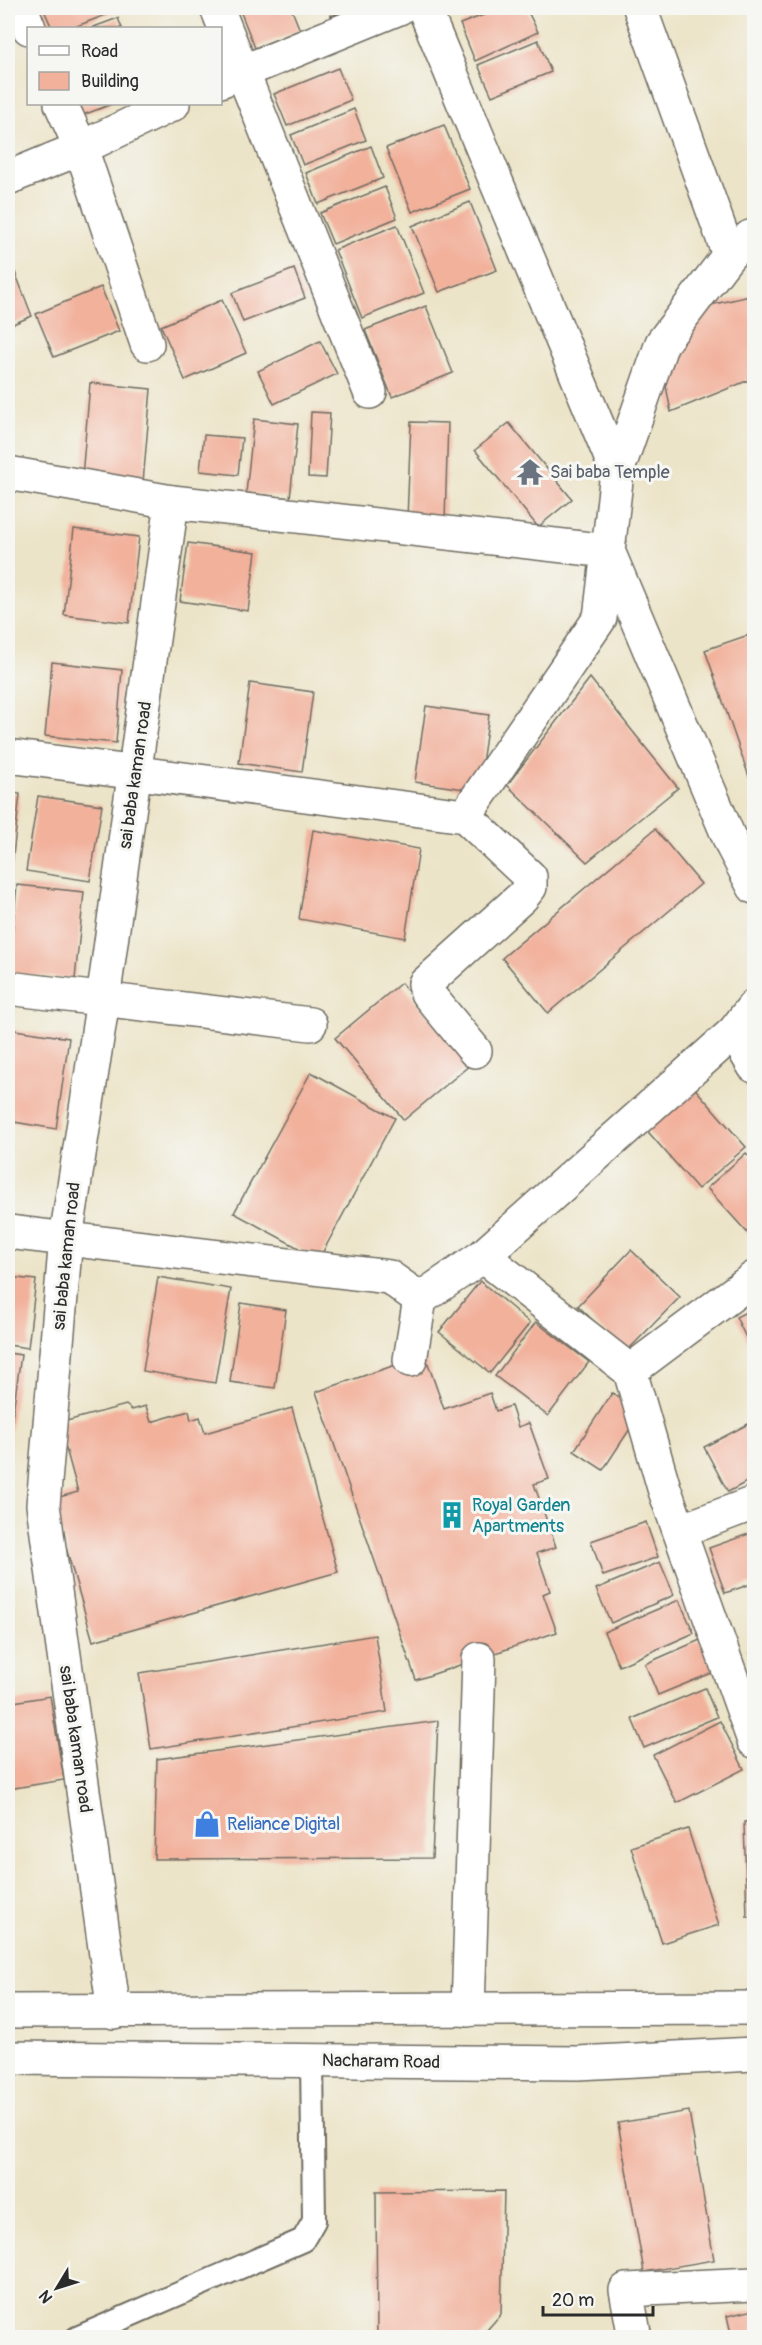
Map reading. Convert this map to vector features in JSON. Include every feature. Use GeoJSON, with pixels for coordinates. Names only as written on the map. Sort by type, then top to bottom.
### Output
{"type":"FeatureCollection","features":[{"type":"Feature","properties":{"kind":"street"},"geometry":{"type":"LineString","coordinates":[[21,8],[29,27]]}},
{"type":"Feature","properties":{"kind":"street"},"geometry":{"type":"LineString","coordinates":[[217,8],[221,27]]}},
{"type":"Feature","properties":{"kind":"street"},"geometry":{"type":"LineString","coordinates":[[230,76],[399,8]]}},
{"type":"Feature","properties":{"kind":"street"},"geometry":{"type":"LineString","coordinates":[[424,8],[617,472]]}},
{"type":"Feature","properties":{"kind":"street"},"geometry":{"type":"LineString","coordinates":[[465,816],[600,618],[617,472],[662,343],[747,240],[640,8]]}},
{"type":"Feature","properties":{"kind":"street"},"geometry":{"type":"LineString","coordinates":[[222,34],[230,76],[370,392]]}},
{"type":"Feature","properties":{"kind":"street"},"geometry":{"type":"LineString","coordinates":[[62,105],[81,148],[147,344]]}},
{"type":"Feature","properties":{"kind":"street"},"geometry":{"type":"LineString","coordinates":[[8,178],[81,148],[171,105]]}},
{"type":"Feature","properties":{"kind":"street"},"geometry":{"type":"LineString","coordinates":[[8,473],[171,502],[608,551]]}},
{"type":"Feature","properties":{"kind":"street","name":"sai baba kaman road"},"geometry":{"type":"LineString","coordinates":[[114,2012],[43,1505],[66,1238],[103,999],[171,502]]}},
{"type":"Feature","properties":{"kind":"street"},"geometry":{"type":"LineString","coordinates":[[608,551],[733,847],[754,887]]}},
{"type":"Feature","properties":{"kind":"street"},"geometry":{"type":"LineString","coordinates":[[8,756],[465,816],[530,877],[530,886],[522,897],[425,984],[427,993],[475,1051]]}},
{"type":"Feature","properties":{"kind":"street"},"geometry":{"type":"LineString","coordinates":[[8,988],[310,1024]]}},
{"type":"Feature","properties":{"kind":"street"},"geometry":{"type":"LineString","coordinates":[[410,1360],[420,1299],[483,1256],[734,1032],[754,1006]]}},
{"type":"Feature","properties":{"kind":"street"},"geometry":{"type":"LineString","coordinates":[[734,1032],[754,1066]]}},
{"type":"Feature","properties":{"kind":"street"},"geometry":{"type":"LineString","coordinates":[[8,1232],[389,1277],[420,1299]]}},
{"type":"Feature","properties":{"kind":"street"},"geometry":{"type":"LineString","coordinates":[[483,1256],[630,1371],[680,1532],[754,1741]]}},
{"type":"Feature","properties":{"kind":"street"},"geometry":{"type":"LineString","coordinates":[[630,1371],[754,1278]]}},
{"type":"Feature","properties":{"kind":"street"},"geometry":{"type":"LineString","coordinates":[[680,1532],[754,1503]]}},
{"type":"Feature","properties":{"kind":"street"},"geometry":{"type":"LineString","coordinates":[[468,2010],[479,1659]]}},
{"type":"Feature","properties":{"kind":"street"},"geometry":{"type":"LineString","coordinates":[[8,2011],[754,2008]]}},
{"type":"Feature","properties":{"kind":"street","name":"Nacharam Road"},"geometry":{"type":"LineString","coordinates":[[8,2058],[578,2063],[754,2054]]}},
{"type":"Feature","properties":{"kind":"street"},"geometry":{"type":"LineString","coordinates":[[635,2337],[626,2290],[754,2284]]}},
{"type":"Feature","properties":{"kind":"lane"},"geometry":{"type":"LineString","coordinates":[[77,2337],[303,2240],[314,2221],[312,2060]]}},
{"type":"Feature","properties":{"kind":"building"},"geometry":{"type":"Polygon","coordinates":[[[43,8],[111,8],[113,12],[75,27],[52,27],[43,8]]]}},
{"type":"Feature","properties":{"kind":"building"},"geometry":{"type":"Polygon","coordinates":[[[239,8],[291,8],[300,30],[255,48],[239,8]]]}},
{"type":"Feature","properties":{"kind":"building"},"geometry":{"type":"Polygon","coordinates":[[[328,8],[352,8],[331,16],[328,8]]]}},
{"type":"Feature","properties":{"kind":"building"},"geometry":{"type":"Polygon","coordinates":[[[502,8],[526,8],[538,32],[475,61],[460,24],[502,8]]]}},
{"type":"Feature","properties":{"kind":"building"},"geometry":{"type":"Polygon","coordinates":[[[118,18],[122,27],[94,27],[118,18]]]}},
{"type":"Feature","properties":{"kind":"building"},"geometry":{"type":"Polygon","coordinates":[[[538,40],[551,72],[492,96],[478,65],[538,40]]]}},
{"type":"Feature","properties":{"kind":"building"},"geometry":{"type":"Polygon","coordinates":[[[338,68],[351,100],[287,126],[274,94],[338,68]]]}},
{"type":"Feature","properties":{"kind":"building"},"geometry":{"type":"Polygon","coordinates":[[[78,105],[109,105],[83,115],[78,105]]]}},
{"type":"Feature","properties":{"kind":"building"},"geometry":{"type":"Polygon","coordinates":[[[354,109],[366,140],[303,165],[291,135],[354,109]]]}},
{"type":"Feature","properties":{"kind":"building"},"geometry":{"type":"Polygon","coordinates":[[[444,125],[470,189],[412,212],[386,148],[444,125]]]}},
{"type":"Feature","properties":{"kind":"building"},"geometry":{"type":"Polygon","coordinates":[[[371,146],[383,178],[318,204],[306,173],[371,146]]]}},
{"type":"Feature","properties":{"kind":"building"},"geometry":{"type":"Polygon","coordinates":[[[385,187],[397,218],[333,244],[320,213],[385,187]]]}},
{"type":"Feature","properties":{"kind":"building"},"geometry":{"type":"Polygon","coordinates":[[[470,202],[497,270],[439,292],[412,226],[470,202]]]}},
{"type":"Feature","properties":{"kind":"building"},"geometry":{"type":"Polygon","coordinates":[[[397,225],[424,293],[362,318],[335,250],[397,225]]]}},
{"type":"Feature","properties":{"kind":"building"},"geometry":{"type":"Polygon","coordinates":[[[8,254],[32,316],[8,326],[8,254]]]}},
{"type":"Feature","properties":{"kind":"building"},"geometry":{"type":"Polygon","coordinates":[[[294,269],[305,298],[243,322],[232,293],[294,269]]]}},
{"type":"Feature","properties":{"kind":"building"},"geometry":{"type":"Polygon","coordinates":[[[101,287],[119,331],[54,357],[36,314],[101,287]]]}},
{"type":"Feature","properties":{"kind":"building"},"geometry":{"type":"Polygon","coordinates":[[[754,295],[754,378],[671,412],[661,360],[697,308],[754,295]]]}},
{"type":"Feature","properties":{"kind":"building"},"geometry":{"type":"Polygon","coordinates":[[[222,300],[246,353],[185,380],[161,326],[222,300]]]}},
{"type":"Feature","properties":{"kind":"building"},"geometry":{"type":"Polygon","coordinates":[[[426,306],[453,373],[392,397],[365,330],[426,306]]]}},
{"type":"Feature","properties":{"kind":"building"},"geometry":{"type":"Polygon","coordinates":[[[320,341],[337,374],[274,404],[258,371],[320,341]]]}},
{"type":"Feature","properties":{"kind":"building"},"geometry":{"type":"Polygon","coordinates":[[[90,383],[151,389],[143,483],[82,477],[90,383]]]}},
{"type":"Feature","properties":{"kind":"building"},"geometry":{"type":"Polygon","coordinates":[[[311,412],[330,413],[326,478],[308,477],[311,412]]]}},
{"type":"Feature","properties":{"kind":"building"},"geometry":{"type":"Polygon","coordinates":[[[254,419],[298,424],[290,498],[246,493],[254,419]]]}},
{"type":"Feature","properties":{"kind":"building"},"geometry":{"type":"Polygon","coordinates":[[[411,422],[448,423],[445,521],[407,519],[411,422]]]}},
{"type":"Feature","properties":{"kind":"building"},"geometry":{"type":"Polygon","coordinates":[[[509,423],[572,499],[538,527],[475,450],[509,423]]]}},
{"type":"Feature","properties":{"kind":"building"},"geometry":{"type":"Polygon","coordinates":[[[204,435],[242,438],[238,475],[200,471],[204,435]]]}},
{"type":"Feature","properties":{"kind":"building"},"geometry":{"type":"Polygon","coordinates":[[[74,529],[139,537],[129,623],[64,615],[74,529]]]}},
{"type":"Feature","properties":{"kind":"building"},"geometry":{"type":"Polygon","coordinates":[[[188,543],[256,552],[248,611],[180,601],[188,543]]]}},
{"type":"Feature","properties":{"kind":"building"},"geometry":{"type":"Polygon","coordinates":[[[754,633],[754,791],[705,650],[754,633]]]}},
{"type":"Feature","properties":{"kind":"building"},"geometry":{"type":"Polygon","coordinates":[[[52,662],[122,670],[116,743],[45,736],[52,662]]]}},
{"type":"Feature","properties":{"kind":"building"},"geometry":{"type":"Polygon","coordinates":[[[590,678],[678,788],[587,862],[507,785],[590,678]]]}},
{"type":"Feature","properties":{"kind":"building"},"geometry":{"type":"Polygon","coordinates":[[[250,683],[313,692],[302,772],[239,763],[250,683]]]}},
{"type":"Feature","properties":{"kind":"building"},"geometry":{"type":"Polygon","coordinates":[[[426,706],[489,715],[478,791],[415,782],[426,706]]]}},
{"type":"Feature","properties":{"kind":"building"},"geometry":{"type":"Polygon","coordinates":[[[8,792],[20,794],[11,873],[8,873],[8,792]]]}},
{"type":"Feature","properties":{"kind":"building"},"geometry":{"type":"Polygon","coordinates":[[[38,796],[102,805],[90,881],[26,871],[38,796]]]}},
{"type":"Feature","properties":{"kind":"building"},"geometry":{"type":"Polygon","coordinates":[[[655,829],[701,884],[548,1013],[502,958],[655,829]]]}},
{"type":"Feature","properties":{"kind":"building"},"geometry":{"type":"Polygon","coordinates":[[[313,830],[419,849],[405,938],[299,919],[313,830]]]}},
{"type":"Feature","properties":{"kind":"building"},"geometry":{"type":"Polygon","coordinates":[[[17,885],[84,892],[75,979],[8,973],[17,885]]]}},
{"type":"Feature","properties":{"kind":"building"},"geometry":{"type":"Polygon","coordinates":[[[401,983],[470,1065],[404,1120],[335,1038],[401,983]]]}},
{"type":"Feature","properties":{"kind":"building"},"geometry":{"type":"Polygon","coordinates":[[[8,1029],[69,1038],[56,1129],[8,1121],[8,1029]]]}},
{"type":"Feature","properties":{"kind":"building"},"geometry":{"type":"Polygon","coordinates":[[[311,1072],[395,1118],[319,1259],[234,1213],[311,1072]]]}},
{"type":"Feature","properties":{"kind":"building"},"geometry":{"type":"Polygon","coordinates":[[[691,1084],[746,1147],[698,1189],[643,1126],[691,1084]]]}},
{"type":"Feature","properties":{"kind":"building"},"geometry":{"type":"Polygon","coordinates":[[[746,1153],[754,1162],[754,1240],[707,1188],[746,1153]]]}},
{"type":"Feature","properties":{"kind":"building"},"geometry":{"type":"Polygon","coordinates":[[[631,1250],[680,1297],[626,1352],[578,1306],[631,1250]]]}},
{"type":"Feature","properties":{"kind":"building"},"geometry":{"type":"Polygon","coordinates":[[[8,1277],[36,1280],[28,1348],[8,1345],[8,1277]]]}},
{"type":"Feature","properties":{"kind":"building"},"geometry":{"type":"Polygon","coordinates":[[[158,1277],[231,1289],[215,1383],[143,1371],[158,1277]]]}},
{"type":"Feature","properties":{"kind":"building"},"geometry":{"type":"Polygon","coordinates":[[[480,1281],[530,1323],[490,1373],[439,1332],[480,1281]]]}},
{"type":"Feature","properties":{"kind":"building"},"geometry":{"type":"Polygon","coordinates":[[[241,1303],[286,1310],[275,1388],[230,1382],[241,1303]]]}},
{"type":"Feature","properties":{"kind":"building"},"geometry":{"type":"Polygon","coordinates":[[[754,1308],[754,1354],[736,1317],[754,1308]]]}},
{"type":"Feature","properties":{"kind":"building"},"geometry":{"type":"Polygon","coordinates":[[[536,1322],[589,1362],[548,1416],[495,1376],[536,1322]]]}},
{"type":"Feature","properties":{"kind":"building"},"geometry":{"type":"Polygon","coordinates":[[[8,1353],[21,1355],[9,1440],[8,1440],[8,1353]]]}},
{"type":"Feature","properties":{"kind":"building","name":"Royal Garden Apartments"},"geometry":{"type":"Polygon","coordinates":[[[425,1355],[444,1409],[490,1393],[496,1411],[511,1406],[518,1427],[529,1423],[549,1479],[534,1484],[556,1547],[537,1553],[550,1591],[543,1594],[557,1632],[416,1680],[316,1392],[425,1355]]]}},
{"type":"Feature","properties":{"kind":"building"},"geometry":{"type":"Polygon","coordinates":[[[612,1393],[641,1412],[603,1470],[574,1451],[612,1393]]]}},
{"type":"Feature","properties":{"kind":"building"},"geometry":{"type":"Polygon","coordinates":[[[126,1405],[132,1410],[146,1406],[151,1422],[189,1411],[191,1420],[200,1417],[205,1433],[292,1408],[338,1572],[93,1641],[52,1499],[78,1492],[59,1423],[126,1405]]]}},
{"type":"Feature","properties":{"kind":"building"},"geometry":{"type":"Polygon","coordinates":[[[754,1421],[754,1478],[728,1492],[704,1447],[754,1421]]]}},
{"type":"Feature","properties":{"kind":"building"},"geometry":{"type":"Polygon","coordinates":[[[646,1522],[658,1557],[603,1576],[591,1541],[646,1522]]]}},
{"type":"Feature","properties":{"kind":"building"},"geometry":{"type":"Polygon","coordinates":[[[754,1532],[754,1583],[725,1593],[709,1548],[754,1532]]]}},
{"type":"Feature","properties":{"kind":"building"},"geometry":{"type":"Polygon","coordinates":[[[660,1562],[674,1595],[611,1623],[596,1589],[660,1562]]]}},
{"type":"Feature","properties":{"kind":"building"},"geometry":{"type":"Polygon","coordinates":[[[679,1600],[694,1633],[619,1666],[604,1632],[679,1600]]]}},
{"type":"Feature","properties":{"kind":"building"},"geometry":{"type":"Polygon","coordinates":[[[375,1635],[387,1712],[151,1749],[139,1673],[375,1635]]]}},
{"type":"Feature","properties":{"kind":"building"},"geometry":{"type":"Polygon","coordinates":[[[700,1640],[714,1672],[658,1695],[645,1664],[700,1640]]]}},
{"type":"Feature","properties":{"kind":"building"},"geometry":{"type":"Polygon","coordinates":[[[754,1651],[754,1665],[750,1653],[754,1651]]]}},
{"type":"Feature","properties":{"kind":"building"},"geometry":{"type":"Polygon","coordinates":[[[705,1688],[717,1717],[644,1748],[632,1719],[705,1688]]]}},
{"type":"Feature","properties":{"kind":"building"},"geometry":{"type":"Polygon","coordinates":[[[50,1696],[64,1780],[8,1789],[8,1703],[50,1696]]]}},
{"type":"Feature","properties":{"kind":"building"},"geometry":{"type":"Polygon","coordinates":[[[438,1721],[432,1858],[154,1859],[157,1759],[438,1721]]]}},
{"type":"Feature","properties":{"kind":"building"},"geometry":{"type":"Polygon","coordinates":[[[720,1721],[744,1769],[677,1803],[653,1755],[720,1721]]]}},
{"type":"Feature","properties":{"kind":"building"},"geometry":{"type":"Polygon","coordinates":[[[754,1821],[754,1917],[747,1917],[744,1822],[754,1821]]]}},
{"type":"Feature","properties":{"kind":"building"},"geometry":{"type":"Polygon","coordinates":[[[688,1829],[719,1925],[662,1943],[631,1847],[688,1829]]]}},
{"type":"Feature","properties":{"kind":"building"},"geometry":{"type":"Polygon","coordinates":[[[689,2111],[714,2260],[644,2272],[618,2123],[689,2111]]]}},
{"type":"Feature","properties":{"kind":"building"},"geometry":{"type":"Polygon","coordinates":[[[504,2191],[501,2314],[480,2338],[377,2338],[376,2192],[504,2191]]]}},
{"type":"Feature","properties":{"kind":"building"},"geometry":{"type":"Polygon","coordinates":[[[754,2310],[754,2338],[732,2338],[727,2316],[754,2310]]]}},
{"type":"Feature","properties":{"kind":"place","name":"Sai baba Temple"},"geometry":{"type":"Point","coordinates":[530,472]}},
{"type":"Feature","properties":{"kind":"place","name":"Royal Garden Apartments"},"geometry":{"type":"Point","coordinates":[452,1515]}},
{"type":"Feature","properties":{"kind":"place","name":"Reliance Digital"},"geometry":{"type":"Point","coordinates":[207,1824]}}]}
